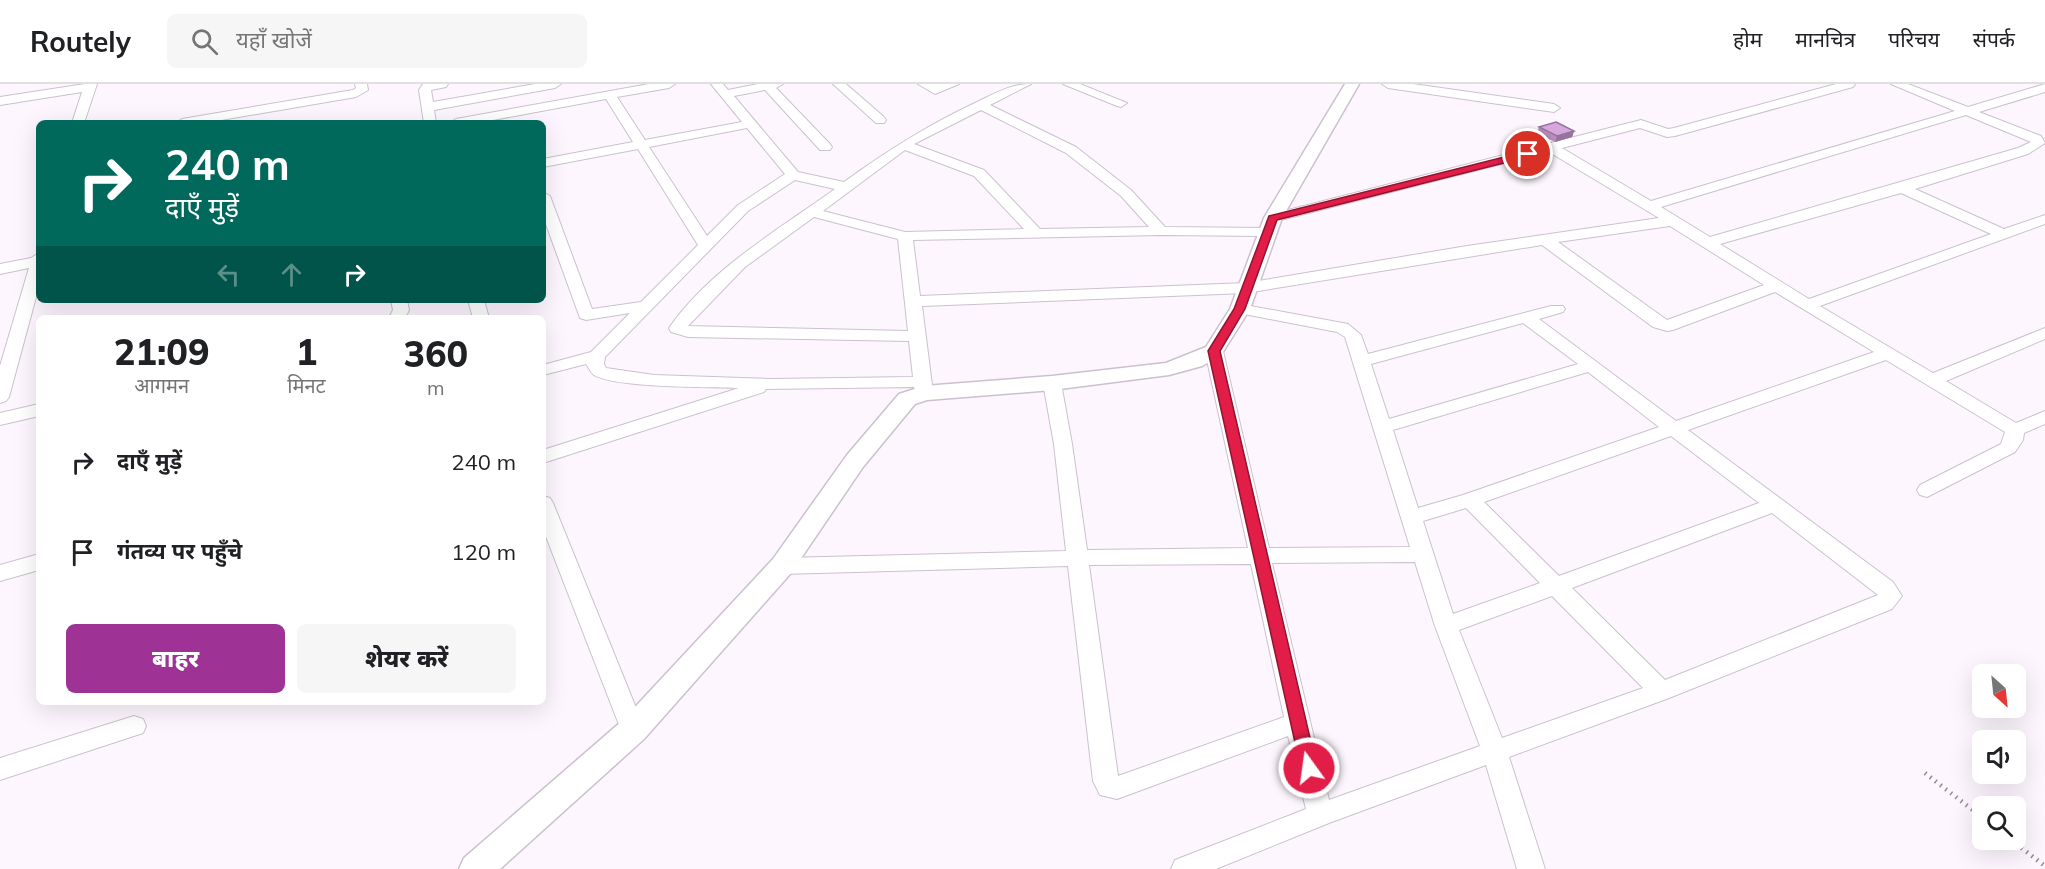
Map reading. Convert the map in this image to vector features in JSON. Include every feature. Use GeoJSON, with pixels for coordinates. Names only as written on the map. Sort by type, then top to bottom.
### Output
{"type":"FeatureCollection","features":[{"type":"Feature","properties":{"kind":"street"},"geometry":{"type":"LineString","coordinates":[[199,120],[356,93],[362,90],[361,84]]}},
{"type":"Feature","properties":{"kind":"street"},"geometry":{"type":"LineString","coordinates":[[430,120],[425,90],[427,87],[442,84]]}},
{"type":"Feature","properties":{"kind":"street"},"geometry":{"type":"LineString","coordinates":[[428,107],[555,84]]}},
{"type":"Feature","properties":{"kind":"street"},"geometry":{"type":"LineString","coordinates":[[491,120],[514,118],[610,95],[669,84]]}},
{"type":"Feature","properties":{"kind":"street"},"geometry":{"type":"LineString","coordinates":[[839,84],[880,120]]}},
{"type":"Feature","properties":{"kind":"street"},"geometry":{"type":"LineString","coordinates":[[924,84],[935,90],[953,84]]}},
{"type":"Feature","properties":{"kind":"street"},"geometry":{"type":"LineString","coordinates":[[917,336],[688,333],[677,328],[701,301],[740,264],[904,145],[940,123],[1024,84]]}},
{"type":"Feature","properties":{"kind":"street"},"geometry":{"type":"LineString","coordinates":[[1069,84],[1121,104]]}},
{"type":"Feature","properties":{"kind":"street"},"geometry":{"type":"LineString","coordinates":[[793,175],[743,208],[646,306],[597,356],[595,364],[599,371],[609,375],[654,380],[924,387],[1052,383],[1169,369],[1214,351],[1243,298],[1270,225],[1352,84]]}},
{"type":"Feature","properties":{"kind":"street"},"geometry":{"type":"LineString","coordinates":[[1388,84],[1554,108]]}},
{"type":"Feature","properties":{"kind":"street"},"geometry":{"type":"LineString","coordinates":[[810,212],[905,236],[1161,231],[1270,225],[1641,124],[1667,133],[1675,132],[1849,84]]}},
{"type":"Feature","properties":{"kind":"street"},"geometry":{"type":"LineString","coordinates":[[1706,243],[1902,188],[2023,151],[2038,143],[2025,134],[1897,84]]}},
{"type":"Feature","properties":{"kind":"street"},"geometry":{"type":"LineString","coordinates":[[721,89],[772,85],[825,147]]}},
{"type":"Feature","properties":{"kind":"street"},"geometry":{"type":"LineString","coordinates":[[0,102],[90,86],[79,120]]}},
{"type":"Feature","properties":{"kind":"street"},"geometry":{"type":"LineString","coordinates":[[2011,87],[2028,93]]}},
{"type":"Feature","properties":{"kind":"street"},"geometry":{"type":"LineString","coordinates":[[1650,206],[2045,88]]}},
{"type":"Feature","properties":{"kind":"street"},"geometry":{"type":"LineString","coordinates":[[721,89],[793,175],[846,187]]}},
{"type":"Feature","properties":{"kind":"street"},"geometry":{"type":"LineString","coordinates":[[610,95],[706,246]]}},
{"type":"Feature","properties":{"kind":"street"},"geometry":{"type":"LineString","coordinates":[[981,105],[1071,150],[1126,193],[1161,231]]}},
{"type":"Feature","properties":{"kind":"street"},"geometry":{"type":"LineString","coordinates":[[546,163],[749,124]]}},
{"type":"Feature","properties":{"kind":"street"},"geometry":{"type":"LineString","coordinates":[[904,145],[979,173],[1036,233]]}},
{"type":"Feature","properties":{"kind":"street"},"geometry":{"type":"LineString","coordinates":[[1552,148],[2014,430]]}},
{"type":"Feature","properties":{"kind":"street"},"geometry":{"type":"LineString","coordinates":[[1902,188],[2004,234]]}},
{"type":"Feature","properties":{"kind":"street"},"geometry":{"type":"LineString","coordinates":[[546,204],[586,315],[646,306]]}},
{"type":"Feature","properties":{"kind":"street"},"geometry":{"type":"LineString","coordinates":[[1807,305],[2045,219]]}},
{"type":"Feature","properties":{"kind":"street"},"geometry":{"type":"LineString","coordinates":[[914,301],[1243,298],[1544,240],[1672,221]]}},
{"type":"Feature","properties":{"kind":"street"},"geometry":{"type":"LineString","coordinates":[[905,236],[924,387]]}},
{"type":"Feature","properties":{"kind":"street"},"geometry":{"type":"LineString","coordinates":[[1544,240],[1659,323],[1667,326],[1777,286]]}},
{"type":"Feature","properties":{"kind":"street"},"geometry":{"type":"LineString","coordinates":[[0,269],[36,261]]}},
{"type":"Feature","properties":{"kind":"street"},"geometry":{"type":"LineString","coordinates":[[0,396],[36,270]]}},
{"type":"Feature","properties":{"kind":"street"},"geometry":{"type":"LineString","coordinates":[[1243,298],[1342,328],[1353,335],[1446,626],[1494,750],[1531,869]]}},
{"type":"Feature","properties":{"kind":"street"},"geometry":{"type":"LineString","coordinates":[[1362,361],[1557,309]]}},
{"type":"Feature","properties":{"kind":"street"},"geometry":{"type":"LineString","coordinates":[[1185,869],[1320,815],[1661,691],[1884,603],[1891,596],[1885,588],[1526,317]]}},
{"type":"Feature","properties":{"kind":"street"},"geometry":{"type":"LineString","coordinates":[[1932,380],[2045,333]]}},
{"type":"Feature","properties":{"kind":"street"},"geometry":{"type":"LineString","coordinates":[[1214,351],[1320,815]]}},
{"type":"Feature","properties":{"kind":"street"},"geometry":{"type":"LineString","coordinates":[[1412,517],[1470,500],[1888,353]]}},
{"type":"Feature","properties":{"kind":"street"},"geometry":{"type":"LineString","coordinates":[[546,369],[597,356]]}},
{"type":"Feature","properties":{"kind":"street"},"geometry":{"type":"LineString","coordinates":[[1383,427],[1591,366]]}},
{"type":"Feature","properties":{"kind":"street"},"geometry":{"type":"LineString","coordinates":[[1052,383],[1063,444],[1106,781],[1109,787],[1116,788],[1297,722]]}},
{"type":"Feature","properties":{"kind":"street"},"geometry":{"type":"LineString","coordinates":[[546,456],[771,384]]}},
{"type":"Feature","properties":{"kind":"street"},"geometry":{"type":"LineString","coordinates":[[476,869],[633,730],[782,566],[855,461],[900,405],[924,387]]}},
{"type":"Feature","properties":{"kind":"street"},"geometry":{"type":"LineString","coordinates":[[0,419],[36,411]]}},
{"type":"Feature","properties":{"kind":"street"},"geometry":{"type":"LineString","coordinates":[[2014,430],[2044,419]]}},
{"type":"Feature","properties":{"kind":"street"},"geometry":{"type":"LineString","coordinates":[[1927,490],[2008,448],[2014,440],[2014,430]]}},
{"type":"Feature","properties":{"kind":"street"},"geometry":{"type":"LineString","coordinates":[[1470,500],[1661,691]]}},
{"type":"Feature","properties":{"kind":"street"},"geometry":{"type":"LineString","coordinates":[[1446,626],[1775,505]]}},
{"type":"Feature","properties":{"kind":"street"},"geometry":{"type":"LineString","coordinates":[[546,511],[633,730]]}},
{"type":"Feature","properties":{"kind":"street"},"geometry":{"type":"LineString","coordinates":[[782,566],[1259,554],[1424,554]]}},
{"type":"Feature","properties":{"kind":"street"},"geometry":{"type":"LineString","coordinates":[[0,573],[36,563]]}},
{"type":"Feature","properties":{"kind":"street"},"geometry":{"type":"LineString","coordinates":[[0,769],[134,726]]}},
{"type":"Feature","properties":{"kind":"path"},"geometry":{"type":"LineString","coordinates":[[1925,773],[1972,809]]}},
{"type":"Feature","properties":{"kind":"path"},"geometry":{"type":"LineString","coordinates":[[2024,850],[2045,866]]}},
{"type":"Feature","properties":{"kind":"building"},"geometry":{"type":"Polygon","coordinates":[[[1556,122],[1574,131],[1557,136],[1539,127],[1556,122]]]}},
{"type":"Feature","properties":{"kind":"route"},"geometry":{"type":"LineString","coordinates":[[1309,768],[1214,351],[1240,309],[1266,232],[1273,218],[1528,154]]}}]}
